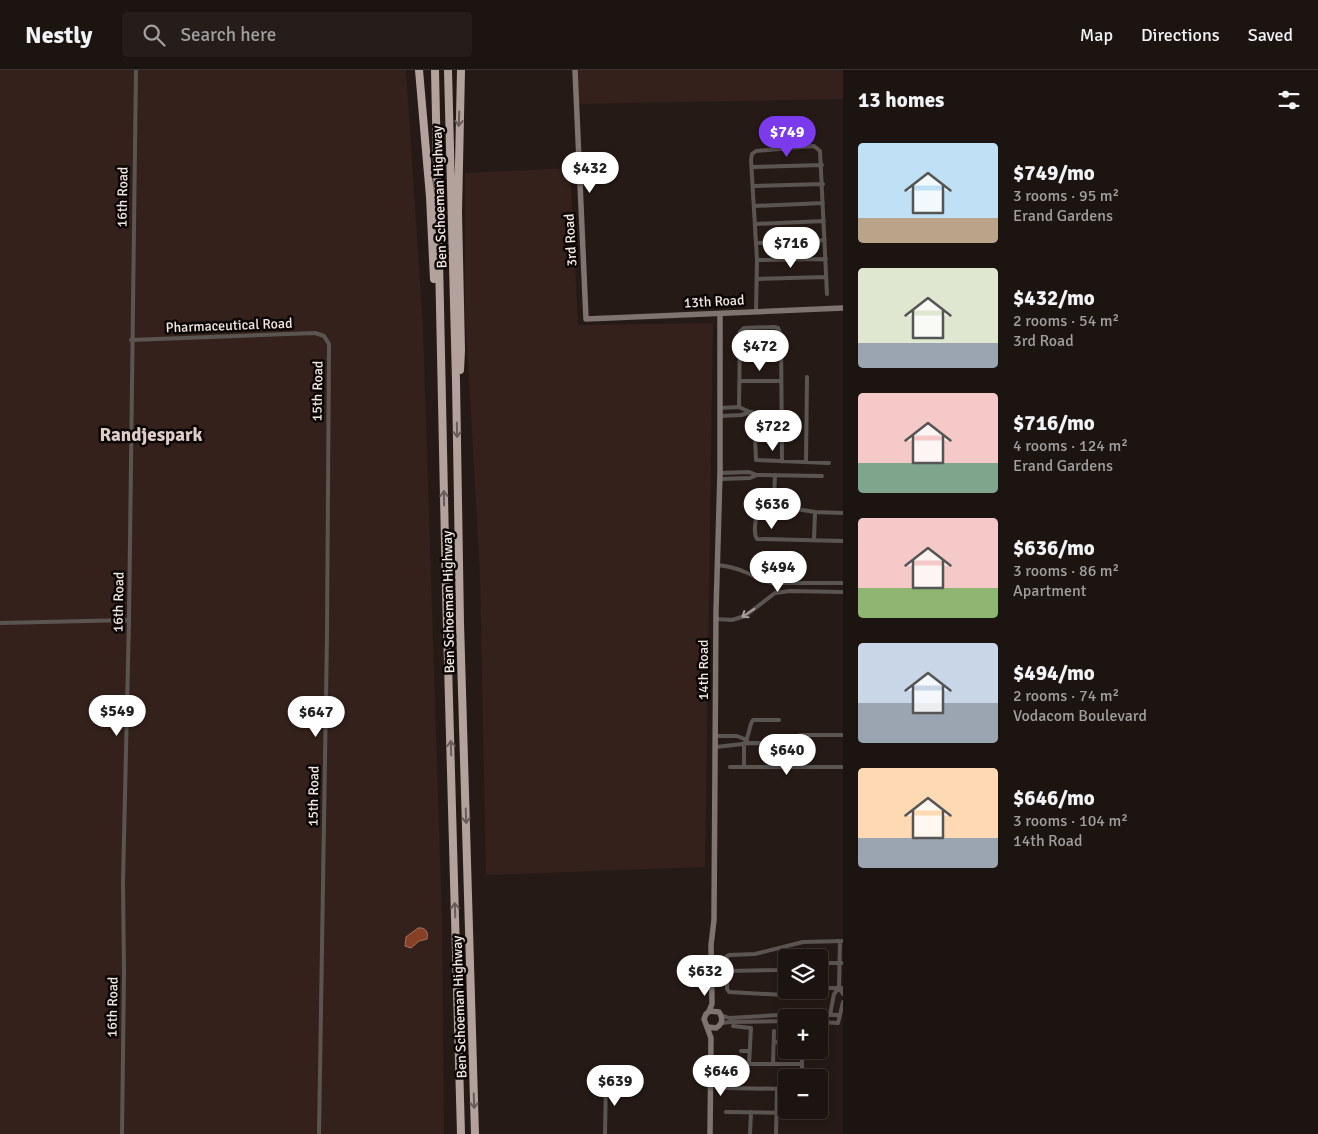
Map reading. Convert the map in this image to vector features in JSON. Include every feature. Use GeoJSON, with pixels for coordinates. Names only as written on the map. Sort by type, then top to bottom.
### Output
{"type":"FeatureCollection","features":[{"type":"Feature","properties":{"kind":"highway"},"geometry":{"type":"LineString","coordinates":[[419,70],[430,197],[434,283],[440,312]]}},
{"type":"Feature","properties":{"kind":"highway","name":"Ben Schoeman Highway"},"geometry":{"type":"LineString","coordinates":[[434,70],[461,1134]]}},
{"type":"Feature","properties":{"kind":"highway","name":"Ben Schoeman Highway"},"geometry":{"type":"LineString","coordinates":[[448,70],[460,624],[475,1134]]}},
{"type":"Feature","properties":{"kind":"highway"},"geometry":{"type":"LineString","coordinates":[[456,381],[461,350],[458,193],[461,70]]}},
{"type":"Feature","properties":{"kind":"street","name":"16th Road"},"geometry":{"type":"LineString","coordinates":[[122,1134],[123,882],[129,620],[131,340],[136,70]]}},
{"type":"Feature","properties":{"kind":"street","name":"3rd Road"},"geometry":{"type":"LineString","coordinates":[[575,70],[586,320]]}},
{"type":"Feature","properties":{"kind":"street"},"geometry":{"type":"LineString","coordinates":[[756,312],[757,260],[752,154],[756,151],[814,146],[820,151],[827,294]]}},
{"type":"Feature","properties":{"kind":"street"},"geometry":{"type":"LineString","coordinates":[[752,167],[822,165]]}},
{"type":"Feature","properties":{"kind":"street"},"geometry":{"type":"LineString","coordinates":[[753,186],[823,184]]}},
{"type":"Feature","properties":{"kind":"street"},"geometry":{"type":"LineString","coordinates":[[754,206],[823,202]]}},
{"type":"Feature","properties":{"kind":"street"},"geometry":{"type":"LineString","coordinates":[[755,224],[824,221]]}},
{"type":"Feature","properties":{"kind":"street"},"geometry":{"type":"LineString","coordinates":[[756,243],[825,240]]}},
{"type":"Feature","properties":{"kind":"street"},"geometry":{"type":"LineString","coordinates":[[757,260],[826,259]]}},
{"type":"Feature","properties":{"kind":"street"},"geometry":{"type":"LineString","coordinates":[[757,279],[826,277]]}},
{"type":"Feature","properties":{"kind":"street","name":"13th Road"},"geometry":{"type":"LineString","coordinates":[[586,320],[843,308]]}},
{"type":"Feature","properties":{"kind":"street","name":"14th Road"},"geometry":{"type":"LineString","coordinates":[[709,1011],[712,1004],[711,945],[713,931],[716,619],[720,476],[720,314]]}},
{"type":"Feature","properties":{"kind":"street"},"geometry":{"type":"LineString","coordinates":[[739,407],[740,332],[744,328],[778,328],[781,335],[782,462]]}},
{"type":"Feature","properties":{"kind":"street","name":"Pharmaceutical Road"},"geometry":{"type":"LineString","coordinates":[[131,340],[315,333],[322,334],[326,338]]}},
{"type":"Feature","properties":{"kind":"street","name":"15th Road"},"geometry":{"type":"LineString","coordinates":[[319,1134],[329,368],[329,349],[326,338]]}},
{"type":"Feature","properties":{"kind":"street"},"geometry":{"type":"LineString","coordinates":[[806,462],[807,377]]}},
{"type":"Feature","properties":{"kind":"street"},"geometry":{"type":"LineString","coordinates":[[740,381],[781,381]]}},
{"type":"Feature","properties":{"kind":"street"},"geometry":{"type":"LineString","coordinates":[[720,408],[739,407],[752,412],[755,416],[756,460],[829,463]]}},
{"type":"Feature","properties":{"kind":"street"},"geometry":{"type":"LineString","coordinates":[[720,416],[741,415],[752,412]]}},
{"type":"Feature","properties":{"kind":"street"},"geometry":{"type":"LineString","coordinates":[[720,476],[750,478],[757,475],[822,476]]}},
{"type":"Feature","properties":{"kind":"street"},"geometry":{"type":"LineString","coordinates":[[774,498],[775,475]]}},
{"type":"Feature","properties":{"kind":"street"},"geometry":{"type":"LineString","coordinates":[[774,498],[790,508],[815,512],[843,513]]}},
{"type":"Feature","properties":{"kind":"street"},"geometry":{"type":"LineString","coordinates":[[774,498],[761,506],[756,515],[756,538],[761,540],[843,541]]}},
{"type":"Feature","properties":{"kind":"street"},"geometry":{"type":"LineString","coordinates":[[814,540],[815,512]]}},
{"type":"Feature","properties":{"kind":"street"},"geometry":{"type":"LineString","coordinates":[[717,565],[732,567],[747,572],[762,581],[772,583],[843,583]]}},
{"type":"Feature","properties":{"kind":"street"},"geometry":{"type":"LineString","coordinates":[[716,619],[732,620],[745,616],[775,593],[790,591],[843,592]]}},
{"type":"Feature","properties":{"kind":"street"},"geometry":{"type":"LineString","coordinates":[[0,623],[129,620]]}},
{"type":"Feature","properties":{"kind":"street"},"geometry":{"type":"LineString","coordinates":[[744,766],[745,742],[750,733],[753,720],[779,720]]}},
{"type":"Feature","properties":{"kind":"street"},"geometry":{"type":"LineString","coordinates":[[716,746],[745,742],[786,744],[800,734],[843,735]]}},
{"type":"Feature","properties":{"kind":"street"},"geometry":{"type":"LineString","coordinates":[[716,736],[737,736],[745,742]]}},
{"type":"Feature","properties":{"kind":"street"},"geometry":{"type":"LineString","coordinates":[[730,767],[843,767]]}},
{"type":"Feature","properties":{"kind":"street","name":"14th Road"},"geometry":{"type":"LineString","coordinates":[[713,931],[715,947],[715,1004],[719,1013]]}},
{"type":"Feature","properties":{"kind":"street"},"geometry":{"type":"LineString","coordinates":[[778,995],[729,992],[727,989],[728,955],[759,953],[803,942],[841,942],[841,988],[843,994]]}},
{"type":"Feature","properties":{"kind":"street"},"geometry":{"type":"LineString","coordinates":[[828,963],[841,963]]}},
{"type":"Feature","properties":{"kind":"street"},"geometry":{"type":"LineString","coordinates":[[727,971],[778,970]]}},
{"type":"Feature","properties":{"kind":"street"},"geometry":{"type":"LineString","coordinates":[[828,988],[841,988]]}},
{"type":"Feature","properties":{"kind":"street"},"geometry":{"type":"LineString","coordinates":[[840,1015],[830,1015],[834,994],[841,988]]}},
{"type":"Feature","properties":{"kind":"street"},"geometry":{"type":"LineString","coordinates":[[828,1022],[838,1023],[843,1002]]}},
{"type":"Feature","properties":{"kind":"street"},"geometry":{"type":"LineString","coordinates":[[711,1134],[711,1038],[704,1019],[706,1014],[709,1011],[729,1018],[778,1015]]}},
{"type":"Feature","properties":{"kind":"street"},"geometry":{"type":"LineString","coordinates":[[711,1134],[714,1042],[719,1026],[719,1013]]}},
{"type":"Feature","properties":{"kind":"street"},"geometry":{"type":"LineString","coordinates":[[762,1015],[762,1024]]}},
{"type":"Feature","properties":{"kind":"street"},"geometry":{"type":"LineString","coordinates":[[708,1027],[730,1022],[762,1024],[778,1022]]}},
{"type":"Feature","properties":{"kind":"street"},"geometry":{"type":"LineString","coordinates":[[733,1026],[751,1028],[749,1064]]}},
{"type":"Feature","properties":{"kind":"street"},"geometry":{"type":"LineString","coordinates":[[773,1064],[774,1031]]}},
{"type":"Feature","properties":{"kind":"street"},"geometry":{"type":"LineString","coordinates":[[774,1042],[778,1042]]}},
{"type":"Feature","properties":{"kind":"street"},"geometry":{"type":"LineString","coordinates":[[741,1051],[750,1051]]}},
{"type":"Feature","properties":{"kind":"street"},"geometry":{"type":"LineString","coordinates":[[802,1059],[802,1069]]}},
{"type":"Feature","properties":{"kind":"street"},"geometry":{"type":"LineString","coordinates":[[735,1064],[802,1064]]}},
{"type":"Feature","properties":{"kind":"street"},"geometry":{"type":"LineString","coordinates":[[605,1134],[606,1079]]}},
{"type":"Feature","properties":{"kind":"street"},"geometry":{"type":"LineString","coordinates":[[727,1088],[777,1089],[776,1134]]}},
{"type":"Feature","properties":{"kind":"street"},"geometry":{"type":"LineString","coordinates":[[726,1112],[776,1112]]}},
{"type":"Feature","properties":{"kind":"street"},"geometry":{"type":"LineString","coordinates":[[750,1134],[751,1112]]}},
{"type":"Feature","properties":{"kind":"shaded area"},"geometry":{"type":"Polygon","coordinates":[[[0,70],[406,70],[423,328],[442,921],[444,1134],[0,1134],[0,70]]]}},
{"type":"Feature","properties":{"kind":"shaded area"},"geometry":{"type":"Polygon","coordinates":[[[574,70],[843,70],[843,99],[575,104],[574,70]]]}},
{"type":"Feature","properties":{"kind":"shaded area"},"geometry":{"type":"Polygon","coordinates":[[[570,168],[578,325],[713,323],[705,867],[486,875],[480,575],[465,307],[465,173],[570,168]]]}},
{"type":"Feature","properties":{"kind":"shaded area"},"geometry":{"type":"Polygon","coordinates":[[[418,928],[426,930],[427,939],[419,941],[411,948],[405,946],[406,937],[418,928]]]}},
{"type":"Feature","properties":{"kind":"district","name":"Randjespark"},"geometry":{"type":"Point","coordinates":[151,434]}}]}
